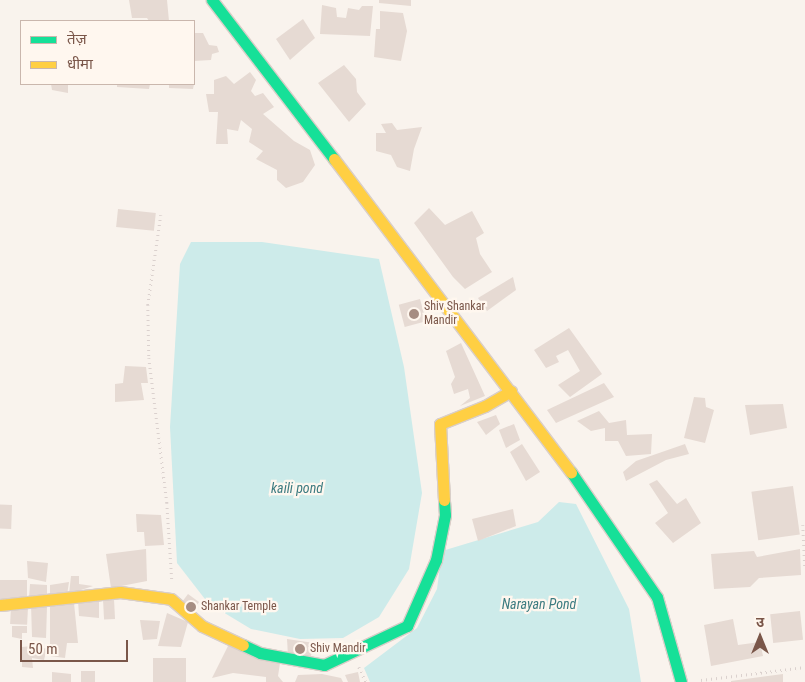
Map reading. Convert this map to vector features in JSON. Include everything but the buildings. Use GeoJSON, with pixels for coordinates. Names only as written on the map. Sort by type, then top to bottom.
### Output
{"type":"FeatureCollection","features":[{"type":"Feature","properties":{"kind":"main road"},"geometry":{"type":"LineString","coordinates":[[212,0],[556,450],[656,597],[687,682]]}},
{"type":"Feature","properties":{"kind":"main road"},"geometry":{"type":"LineString","coordinates":[[0,605],[120,592],[172,598],[202,626],[260,653],[324,665],[407,626],[436,560],[445,515],[440,424],[485,406],[511,391]]}},
{"type":"Feature","properties":{"kind":"path"},"geometry":{"type":"LineString","coordinates":[[161,215],[148,304],[149,358],[167,503],[172,562],[172,598]]}},
{"type":"Feature","properties":{"kind":"path"},"geometry":{"type":"LineString","coordinates":[[803,525],[805,567]]}},
{"type":"Feature","properties":{"kind":"path"},"geometry":{"type":"LineString","coordinates":[[687,682],[805,667]]}},
{"type":"Feature","properties":{"kind":"water","name":"kaili pond"},"geometry":{"type":"Polygon","coordinates":[[[191,242],[262,242],[379,259],[404,367],[422,493],[409,569],[379,617],[343,638],[300,639],[251,629],[208,603],[177,563],[170,427],[180,264],[191,242]]]}},
{"type":"Feature","properties":{"kind":"water","name":"Narayan Pond"},"geometry":{"type":"Polygon","coordinates":[[[559,502],[576,504],[629,609],[641,682],[370,682],[364,668],[417,628],[437,589],[442,551],[538,522],[559,502]]]}},
{"type":"Feature","properties":{"kind":"traffic: fast"},"geometry":{"type":"LineString","coordinates":[[212,0],[334,159]]}},
{"type":"Feature","properties":{"kind":"traffic: fast"},"geometry":{"type":"LineString","coordinates":[[571,472],[657,597],[681,682]]}},
{"type":"Feature","properties":{"kind":"traffic: fast"},"geometry":{"type":"LineString","coordinates":[[243,645],[260,653],[324,665],[407,626],[436,560],[445,515],[444,500]]}},
{"type":"Feature","properties":{"kind":"traffic: slow"},"geometry":{"type":"LineString","coordinates":[[334,159],[571,472]]}},
{"type":"Feature","properties":{"kind":"traffic: slow"},"geometry":{"type":"LineString","coordinates":[[444,500],[440,424],[485,406],[511,391]]}},
{"type":"Feature","properties":{"kind":"traffic: slow"},"geometry":{"type":"LineString","coordinates":[[0,605],[120,592],[171,599],[202,626],[243,645]]}},
{"type":"Feature","properties":{"kind":"place","name":"Shiv Shankar Mandir"},"geometry":{"type":"Point","coordinates":[414,314]}},
{"type":"Feature","properties":{"kind":"place","name":"Shankar Temple"},"geometry":{"type":"Point","coordinates":[191,607]}},
{"type":"Feature","properties":{"kind":"place","name":"Shiv Mandir"},"geometry":{"type":"Point","coordinates":[300,649]}}]}
